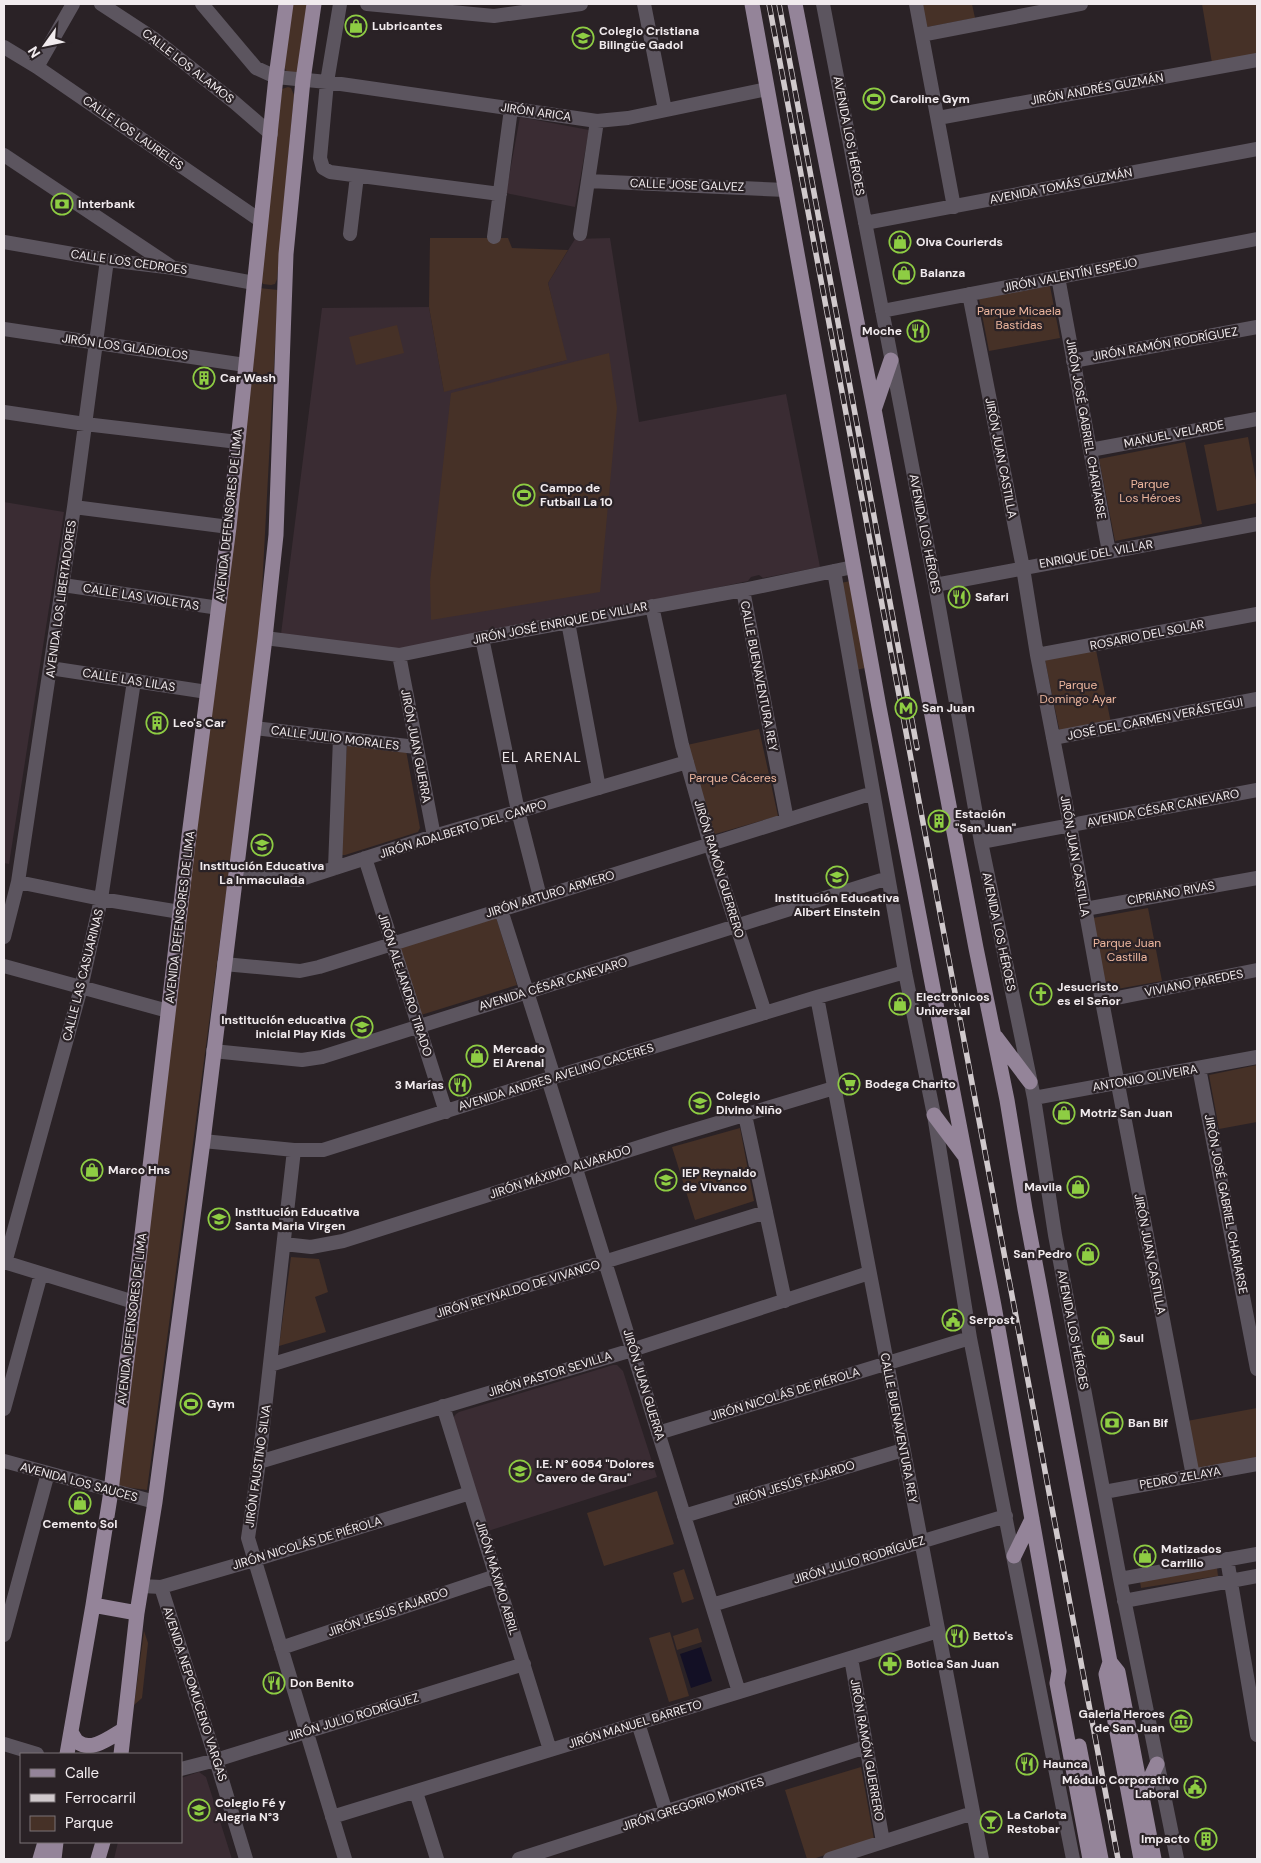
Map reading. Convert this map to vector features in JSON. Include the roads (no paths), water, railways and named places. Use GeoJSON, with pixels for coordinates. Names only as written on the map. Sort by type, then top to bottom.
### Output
{"type":"FeatureCollection","features":[{"type":"Feature","properties":{"kind":"main road","name":"AVENIDA DEFENSORES DE LIMA"},"geometry":{"type":"LineString","coordinates":[[67,1753],[93,1605],[110,1491],[134,1302],[180,912],[229,527],[276,77],[286,4]]}},
{"type":"Feature","properties":{"kind":"main road"},"geometry":{"type":"LineString","coordinates":[[121,1753],[137,1613],[155,1502],[203,1140],[265,638],[276,535],[284,285],[303,80],[314,4]]}},
{"type":"Feature","properties":{"kind":"main road"},"geometry":{"type":"LineString","coordinates":[[752,4],[877,699],[966,1158],[1032,1519],[1059,1671],[1057,1682],[1090,1859]]}},
{"type":"Feature","properties":{"kind":"main road","name":"AVENIDA LOS HÉROES"},"geometry":{"type":"LineString","coordinates":[[795,4],[994,1035],[1026,1219],[1110,1662],[1118,1672],[1154,1859]]}},
{"type":"Feature","properties":{"kind":"main road"},"geometry":{"type":"LineString","coordinates":[[874,408],[891,360]]}},
{"type":"Feature","properties":{"kind":"main road"},"geometry":{"type":"LineString","coordinates":[[994,1035],[1030,1082]]}},
{"type":"Feature","properties":{"kind":"main road"},"geometry":{"type":"LineString","coordinates":[[934,1115],[966,1158]]}},
{"type":"Feature","properties":{"kind":"main road"},"geometry":{"type":"LineString","coordinates":[[1014,1556],[1032,1519]]}},
{"type":"Feature","properties":{"kind":"main road"},"geometry":{"type":"LineString","coordinates":[[93,1605],[137,1613]]}},
{"type":"Feature","properties":{"kind":"main road","name":"AVENIDA LOS HÉROES"},"geometry":{"type":"LineString","coordinates":[[1110,1662],[1106,1674],[1141,1859]]}},
{"type":"Feature","properties":{"kind":"main road"},"geometry":{"type":"LineString","coordinates":[[1059,1671],[1066,1681],[1101,1859]]}},
{"type":"Feature","properties":{"kind":"main road"},"geometry":{"type":"LineString","coordinates":[[71,1732],[78,1742],[85,1746],[94,1745],[106,1740],[123,1730]]}},
{"type":"Feature","properties":{"kind":"main road"},"geometry":{"type":"LineString","coordinates":[[1142,1796],[1158,1764]]}},
{"type":"Feature","properties":{"kind":"main road"},"geometry":{"type":"LineString","coordinates":[[40,1859],[45,1843]]}},
{"type":"Feature","properties":{"kind":"main road"},"geometry":{"type":"LineString","coordinates":[[54,1859],[56,1843]]}},
{"type":"Feature","properties":{"kind":"main road"},"geometry":{"type":"LineString","coordinates":[[99,1859],[104,1843]]}},
{"type":"Feature","properties":{"kind":"street"},"geometry":{"type":"LineString","coordinates":[[37,67],[73,4]]}},
{"type":"Feature","properties":{"kind":"street","name":"CALLE LOS ALAMOS"},"geometry":{"type":"LineString","coordinates":[[101,4],[154,38],[271,134]]}},
{"type":"Feature","properties":{"kind":"street"},"geometry":{"type":"LineString","coordinates":[[202,4],[256,68],[276,77]]}},
{"type":"Feature","properties":{"kind":"street"},"geometry":{"type":"LineString","coordinates":[[340,4],[327,82],[320,158],[323,168],[330,172],[356,176],[500,194]]}},
{"type":"Feature","properties":{"kind":"street"},"geometry":{"type":"LineString","coordinates":[[367,4],[429,7],[494,16],[580,4]]}},
{"type":"Feature","properties":{"kind":"street"},"geometry":{"type":"LineString","coordinates":[[644,4],[665,110]]}},
{"type":"Feature","properties":{"kind":"street","name":"AVENIDA LOS HÉROES"},"geometry":{"type":"LineString","coordinates":[[824,4],[935,585],[981,842],[1034,1098],[1055,1235],[1124,1601],[1177,1859]]}},
{"type":"Feature","properties":{"kind":"street"},"geometry":{"type":"LineString","coordinates":[[916,4],[954,207]]}},
{"type":"Feature","properties":{"kind":"street"},"geometry":{"type":"LineString","coordinates":[[922,35],[1081,4]]}},
{"type":"Feature","properties":{"kind":"street","name":"CALLE LOS LAURELES"},"geometry":{"type":"LineString","coordinates":[[4,47],[37,67],[261,221]]}},
{"type":"Feature","properties":{"kind":"street","name":"JIRÓN ANDRÉS GUZMÁN"},"geometry":{"type":"LineString","coordinates":[[938,118],[1257,60]]}},
{"type":"Feature","properties":{"kind":"street","name":"JIRÓN ARICA"},"geometry":{"type":"LineString","coordinates":[[276,77],[327,82],[597,121],[628,118],[768,89]]}},
{"type":"Feature","properties":{"kind":"street"},"geometry":{"type":"LineString","coordinates":[[494,237],[511,109]]}},
{"type":"Feature","properties":{"kind":"street"},"geometry":{"type":"LineString","coordinates":[[580,234],[597,121]]}},
{"type":"Feature","properties":{"kind":"street","name":"AVENIDA TOMÁS GUZMÁN"},"geometry":{"type":"LineString","coordinates":[[865,223],[1257,149]]}},
{"type":"Feature","properties":{"kind":"street"},"geometry":{"type":"LineString","coordinates":[[4,155],[174,268]]}},
{"type":"Feature","properties":{"kind":"street"},"geometry":{"type":"LineString","coordinates":[[350,234],[356,176]]}},
{"type":"Feature","properties":{"kind":"street","name":"CALLE JOSE GALVEZ"},"geometry":{"type":"LineString","coordinates":[[588,180],[786,190]]}},
{"type":"Feature","properties":{"kind":"street","name":"JIRÓN VALENTÍN ESPEJO"},"geometry":{"type":"LineString","coordinates":[[882,311],[1257,239]]}},
{"type":"Feature","properties":{"kind":"street","name":"CALLE LOS CEDROES"},"geometry":{"type":"LineString","coordinates":[[4,242],[107,260],[174,268],[254,283]]}},
{"type":"Feature","properties":{"kind":"street","name":"AVENIDA LOS LIBERTADORES"},"geometry":{"type":"LineString","coordinates":[[4,936],[18,882],[63,585],[107,260]]}},
{"type":"Feature","properties":{"kind":"street","name":"JIRÓN JOSÉ GABRIEL CHARIARSE"},"geometry":{"type":"LineString","coordinates":[[1058,277],[1109,552]]}},
{"type":"Feature","properties":{"kind":"street","name":"JIRÓN JUAN CASTILLA"},"geometry":{"type":"LineString","coordinates":[[969,294],[1023,568],[1036,655],[1193,1476]]}},
{"type":"Feature","properties":{"kind":"street","name":"JIRÓN RAMÓN RODRÍGUEZ"},"geometry":{"type":"LineString","coordinates":[[1073,361],[1257,327]]}},
{"type":"Feature","properties":{"kind":"street","name":"JIRÓN LOS GLADIOLOS"},"geometry":{"type":"LineString","coordinates":[[4,329],[246,365]]}},
{"type":"Feature","properties":{"kind":"street"},"geometry":{"type":"LineString","coordinates":[[4,412],[85,424],[238,442]]}},
{"type":"Feature","properties":{"kind":"street","name":"MANUEL VELARDE"},"geometry":{"type":"LineString","coordinates":[[1090,450],[1257,419]]}},
{"type":"Feature","properties":{"kind":"street"},"geometry":{"type":"LineString","coordinates":[[74,507],[229,527]]}},
{"type":"Feature","properties":{"kind":"street","name":"ENRIQUE DEL VILLAR"},"geometry":{"type":"LineString","coordinates":[[935,585],[1257,524]]}},
{"type":"Feature","properties":{"kind":"street","name":"JIRÓN JOSÉ ENRIQUE DE VILLAR"},"geometry":{"type":"LineString","coordinates":[[265,638],[399,655],[743,590],[854,567]]}},
{"type":"Feature","properties":{"kind":"street"},"geometry":{"type":"LineString","coordinates":[[834,571],[905,972],[934,1115],[970,1338],[1073,1859]]}},
{"type":"Feature","properties":{"kind":"street","name":"CALLE LAS VIOLETAS"},"geometry":{"type":"LineString","coordinates":[[63,585],[219,608]]}},
{"type":"Feature","properties":{"kind":"street","name":"CALLE BUENAVENTURA REY"},"geometry":{"type":"LineString","coordinates":[[743,590],[786,820]]}},
{"type":"Feature","properties":{"kind":"street","name":"JIRÓN RAMÓN GUERRERO"},"geometry":{"type":"LineString","coordinates":[[652,606],[687,762],[710,844],[765,1013]]}},
{"type":"Feature","properties":{"kind":"street","name":"ROSARIO DEL SOLAR"},"geometry":{"type":"LineString","coordinates":[[1036,655],[1257,614]]}},
{"type":"Feature","properties":{"kind":"street"},"geometry":{"type":"LineString","coordinates":[[568,622],[599,788]]}},
{"type":"Feature","properties":{"kind":"street"},"geometry":{"type":"LineString","coordinates":[[482,638],[518,811],[540,898]]}},
{"type":"Feature","properties":{"kind":"street","name":"JIRÓN JUAN GUERRA"},"geometry":{"type":"LineString","coordinates":[[399,655],[434,836]]}},
{"type":"Feature","properties":{"kind":"street","name":"CALLE LAS LILAS"},"geometry":{"type":"LineString","coordinates":[[50,668],[207,692]]}},
{"type":"Feature","properties":{"kind":"street","name":"CALLE LAS CASUARINAS"},"geometry":{"type":"LineString","coordinates":[[4,1263],[81,988],[101,899],[134,680]]}},
{"type":"Feature","properties":{"kind":"street","name":"JOSÉ DEL CARMEN VERÁSTEGUI"},"geometry":{"type":"LineString","coordinates":[[1053,738],[1257,699]]}},
{"type":"Feature","properties":{"kind":"street","name":"CALLE JULIO MORALES"},"geometry":{"type":"LineString","coordinates":[[254,728],[416,747]]}},
{"type":"Feature","properties":{"kind":"street"},"geometry":{"type":"LineString","coordinates":[[335,868],[340,738]]}},
{"type":"Feature","properties":{"kind":"street","name":"JIRÓN ADALBERTO DEL CAMPO"},"geometry":{"type":"LineString","coordinates":[[236,875],[298,880],[434,836],[687,762]]}},
{"type":"Feature","properties":{"kind":"street","name":"AVENIDA CÉSAR CANEVARO"},"geometry":{"type":"LineString","coordinates":[[981,842],[1257,790]]}},
{"type":"Feature","properties":{"kind":"street","name":"JIRÓN ARTURO ARMERO"},"geometry":{"type":"LineString","coordinates":[[224,964],[300,971],[319,967],[873,793]]}},
{"type":"Feature","properties":{"kind":"street","name":"JIRÓN ALEJANDRO TIRADO"},"geometry":{"type":"LineString","coordinates":[[366,858],[446,1112]]}},
{"type":"Feature","properties":{"kind":"street","name":"AVENIDA CÉSAR CANEVARO"},"geometry":{"type":"LineString","coordinates":[[213,1051],[302,1060],[322,1057],[888,878]]}},
{"type":"Feature","properties":{"kind":"street","name":"CIPRIANO RIVAS"},"geometry":{"type":"LineString","coordinates":[[1085,909],[1257,878]]}},
{"type":"Feature","properties":{"kind":"street"},"geometry":{"type":"LineString","coordinates":[[18,882],[101,899],[180,912]]}},
{"type":"Feature","properties":{"kind":"street","name":"JIRÓN JUAN GUERRA"},"geometry":{"type":"LineString","coordinates":[[501,910],[527,992],[576,1167],[739,1692]]}},
{"type":"Feature","properties":{"kind":"street"},"geometry":{"type":"LineString","coordinates":[[4,966],[168,1012]]}},
{"type":"Feature","properties":{"kind":"street","name":"VIVIANO PAREDES"},"geometry":{"type":"LineString","coordinates":[[1102,1000],[1257,970]]}},
{"type":"Feature","properties":{"kind":"street","name":"AVENIDA ANDRES AVELINO CACERES"},"geometry":{"type":"LineString","coordinates":[[203,1140],[294,1150],[323,1150],[551,1078],[905,972]]}},
{"type":"Feature","properties":{"kind":"street","name":"CALLE BUENAVENTURA REY"},"geometry":{"type":"LineString","coordinates":[[817,997],[982,1859]]}},
{"type":"Feature","properties":{"kind":"street","name":"ANTONIO OLIVEIRA"},"geometry":{"type":"LineString","coordinates":[[1034,1098],[1257,1057]]}},
{"type":"Feature","properties":{"kind":"street","name":"JIRÓN JOSÉ GABRIEL CHARIARSE"},"geometry":{"type":"LineString","coordinates":[[1200,1068],[1257,1369]]}},
{"type":"Feature","properties":{"kind":"street","name":"JIRÓN MÁXIMO ALVARADO"},"geometry":{"type":"LineString","coordinates":[[284,1244],[311,1247],[343,1241],[834,1088]]}},
{"type":"Feature","properties":{"kind":"street"},"geometry":{"type":"LineString","coordinates":[[745,1115],[785,1301]]}},
{"type":"Feature","properties":{"kind":"street","name":"JIRÓN FAUSTINO SILVA"},"geometry":{"type":"LineString","coordinates":[[294,1150],[259,1462],[248,1538],[345,1859]]}},
{"type":"Feature","properties":{"kind":"street","name":"JIRÓN REYNALDO DE VIVANCO"},"geometry":{"type":"LineString","coordinates":[[270,1365],[766,1212]]}},
{"type":"Feature","properties":{"kind":"street"},"geometry":{"type":"LineString","coordinates":[[4,1263],[134,1302]]}},
{"type":"Feature","properties":{"kind":"street","name":"JIRÓN PASTOR SEVILLA"},"geometry":{"type":"LineString","coordinates":[[259,1462],[632,1350],[869,1273]]}},
{"type":"Feature","properties":{"kind":"street"},"geometry":{"type":"LineString","coordinates":[[4,1410],[41,1274]]}},
{"type":"Feature","properties":{"kind":"street","name":"JIRÓN NICOLÁS DE PIÉROLA"},"geometry":{"type":"LineString","coordinates":[[658,1433],[886,1362],[970,1338]]}},
{"type":"Feature","properties":{"kind":"street","name":"JIRÓN MÁXIMO ABRIL"},"geometry":{"type":"LineString","coordinates":[[443,1406],[550,1750]]}},
{"type":"Feature","properties":{"kind":"street","name":"JIRÓN JESÚS FAJARDO"},"geometry":{"type":"LineString","coordinates":[[684,1516],[903,1450]]}},
{"type":"Feature","properties":{"kind":"street","name":"AVENIDA LOS SAUCES"},"geometry":{"type":"LineString","coordinates":[[4,1461],[155,1502]]}},
{"type":"Feature","properties":{"kind":"street","name":"PEDRO ZELAYA"},"geometry":{"type":"LineString","coordinates":[[1104,1492],[1257,1464]]}},
{"type":"Feature","properties":{"kind":"street"},"geometry":{"type":"LineString","coordinates":[[4,1634],[48,1473]]}},
{"type":"Feature","properties":{"kind":"street","name":"JIRÓN NICOLÁS DE PIÉROLA"},"geometry":{"type":"LineString","coordinates":[[142,1586],[161,1587],[470,1493]]}},
{"type":"Feature","properties":{"kind":"street","name":"JIRÓN JULIO RODRÍGUEZ"},"geometry":{"type":"LineString","coordinates":[[712,1605],[1006,1516]]}},
{"type":"Feature","properties":{"kind":"street"},"geometry":{"type":"LineString","coordinates":[[1120,1579],[1257,1554]]}},
{"type":"Feature","properties":{"kind":"street"},"geometry":{"type":"LineString","coordinates":[[1227,1559],[1253,1686],[1257,1735]]}},
{"type":"Feature","properties":{"kind":"street","name":"JIRÓN JESÚS FAJARDO"},"geometry":{"type":"LineString","coordinates":[[281,1648],[496,1576]]}},
{"type":"Feature","properties":{"kind":"street"},"geometry":{"type":"LineString","coordinates":[[1124,1601],[1257,1576]]}},
{"type":"Feature","properties":{"kind":"street","name":"AVENIDA NEPOMUCENO VARGAS"},"geometry":{"type":"LineString","coordinates":[[161,1587],[246,1859]]}},
{"type":"Feature","properties":{"kind":"street","name":"JIRÓN MANUEL BARRETO"},"geometry":{"type":"LineString","coordinates":[[332,1817],[938,1631]]}},
{"type":"Feature","properties":{"kind":"street","name":"JIRÓN RAMÓN GUERRERO"},"geometry":{"type":"LineString","coordinates":[[850,1658],[883,1842]]}},
{"type":"Feature","properties":{"kind":"street","name":"JIRÓN JULIO RODRÍGUEZ"},"geometry":{"type":"LineString","coordinates":[[182,1769],[216,1760],[524,1664]]}},
{"type":"Feature","properties":{"kind":"street"},"geometry":{"type":"LineString","coordinates":[[638,1723],[666,1812]]}},
{"type":"Feature","properties":{"kind":"street"},"geometry":{"type":"LineString","coordinates":[[4,1744],[34,1753]]}},
{"type":"Feature","properties":{"kind":"street","name":"JIRÓN GREGORIO MONTES"},"geometry":{"type":"LineString","coordinates":[[518,1859],[866,1747]]}},
{"type":"Feature","properties":{"kind":"street"},"geometry":{"type":"LineString","coordinates":[[416,1792],[437,1859]]}},
{"type":"Feature","properties":{"kind":"street"},"geometry":{"type":"LineString","coordinates":[[830,1859],[972,1813]]}},
{"type":"Feature","properties":{"kind":"railway"},"geometry":{"type":"LineString","coordinates":[[769,4],[1118,1859]]}},
{"type":"Feature","properties":{"kind":"railway"},"geometry":{"type":"LineString","coordinates":[[779,4],[917,748]]}},
{"type":"Feature","properties":{"kind":"place","name":"Lubricantes"},"geometry":{"type":"Point","coordinates":[356,26]}},
{"type":"Feature","properties":{"kind":"place","name":"Colegio Cristiana Bilingüe Gadol"},"geometry":{"type":"Point","coordinates":[583,38]}},
{"type":"Feature","properties":{"kind":"place","name":"Caroline Gym"},"geometry":{"type":"Point","coordinates":[874,99]}},
{"type":"Feature","properties":{"kind":"place","name":"Interbank"},"geometry":{"type":"Point","coordinates":[62,204]}},
{"type":"Feature","properties":{"kind":"place","name":"Olva Courierds"},"geometry":{"type":"Point","coordinates":[900,242]}},
{"type":"Feature","properties":{"kind":"place","name":"Balanza"},"geometry":{"type":"Point","coordinates":[904,273]}},
{"type":"Feature","properties":{"kind":"place","name":"Moche"},"geometry":{"type":"Point","coordinates":[918,331]}},
{"type":"Feature","properties":{"kind":"place","name":"Car Wash"},"geometry":{"type":"Point","coordinates":[204,378]}},
{"type":"Feature","properties":{"kind":"place","name":"Campo de Futball La 10"},"geometry":{"type":"Point","coordinates":[524,495]}},
{"type":"Feature","properties":{"kind":"place","name":"Safari"},"geometry":{"type":"Point","coordinates":[959,597]}},
{"type":"Feature","properties":{"kind":"place","name":"San Juan"},"geometry":{"type":"Point","coordinates":[906,708]}},
{"type":"Feature","properties":{"kind":"place","name":"Leo's Car"},"geometry":{"type":"Point","coordinates":[157,723]}},
{"type":"Feature","properties":{"kind":"place","name":"Estación \"San Juan\""},"geometry":{"type":"Point","coordinates":[939,821]}},
{"type":"Feature","properties":{"kind":"place","name":"Institución Educativa La Inmaculada"},"geometry":{"type":"Point","coordinates":[262,845]}},
{"type":"Feature","properties":{"kind":"place","name":"Institución Educativa Albert Einstein"},"geometry":{"type":"Point","coordinates":[837,877]}},
{"type":"Feature","properties":{"kind":"place","name":"Jesucristo es el Señor"},"geometry":{"type":"Point","coordinates":[1041,994]}},
{"type":"Feature","properties":{"kind":"place","name":"Electronicos Universal"},"geometry":{"type":"Point","coordinates":[900,1004]}},
{"type":"Feature","properties":{"kind":"place","name":"Institución educativa inicial Play Kids"},"geometry":{"type":"Point","coordinates":[362,1027]}},
{"type":"Feature","properties":{"kind":"place","name":"Mercado El Arenal"},"geometry":{"type":"Point","coordinates":[477,1056]}},
{"type":"Feature","properties":{"kind":"place","name":"Bodega Charito"},"geometry":{"type":"Point","coordinates":[849,1084]}},
{"type":"Feature","properties":{"kind":"place","name":"3 Marías"},"geometry":{"type":"Point","coordinates":[460,1085]}},
{"type":"Feature","properties":{"kind":"place","name":"Colegio Divino Niño"},"geometry":{"type":"Point","coordinates":[700,1103]}},
{"type":"Feature","properties":{"kind":"place","name":"Motriz San Juan"},"geometry":{"type":"Point","coordinates":[1064,1113]}},
{"type":"Feature","properties":{"kind":"place","name":"Marco Hns"},"geometry":{"type":"Point","coordinates":[92,1170]}},
{"type":"Feature","properties":{"kind":"place","name":"IEP Reynaldo de Vivanco"},"geometry":{"type":"Point","coordinates":[666,1180]}},
{"type":"Feature","properties":{"kind":"place","name":"Mavila"},"geometry":{"type":"Point","coordinates":[1078,1187]}},
{"type":"Feature","properties":{"kind":"place","name":"Institución Educativa Santa Maria Virgen"},"geometry":{"type":"Point","coordinates":[219,1219]}},
{"type":"Feature","properties":{"kind":"place","name":"San Pedro"},"geometry":{"type":"Point","coordinates":[1088,1254]}},
{"type":"Feature","properties":{"kind":"place","name":"Serpost"},"geometry":{"type":"Point","coordinates":[953,1320]}},
{"type":"Feature","properties":{"kind":"place","name":"Saul"},"geometry":{"type":"Point","coordinates":[1103,1338]}},
{"type":"Feature","properties":{"kind":"place","name":"Gym"},"geometry":{"type":"Point","coordinates":[191,1404]}},
{"type":"Feature","properties":{"kind":"place","name":"Ban Bif"},"geometry":{"type":"Point","coordinates":[1112,1423]}},
{"type":"Feature","properties":{"kind":"place","name":"I.E. N° 6054 \"Dolores Cavero de Grau\""},"geometry":{"type":"Point","coordinates":[520,1471]}},
{"type":"Feature","properties":{"kind":"place","name":"Cemento Sol"},"geometry":{"type":"Point","coordinates":[80,1503]}},
{"type":"Feature","properties":{"kind":"place","name":"Matizados Carrillo"},"geometry":{"type":"Point","coordinates":[1145,1556]}},
{"type":"Feature","properties":{"kind":"place","name":"Betto's"},"geometry":{"type":"Point","coordinates":[957,1636]}},
{"type":"Feature","properties":{"kind":"place","name":"Botica San Juan"},"geometry":{"type":"Point","coordinates":[890,1664]}},
{"type":"Feature","properties":{"kind":"place","name":"Don Benito"},"geometry":{"type":"Point","coordinates":[274,1683]}},
{"type":"Feature","properties":{"kind":"place","name":"Galeria Heroes de San Juan"},"geometry":{"type":"Point","coordinates":[1181,1721]}},
{"type":"Feature","properties":{"kind":"place","name":"Haunca"},"geometry":{"type":"Point","coordinates":[1027,1764]}},
{"type":"Feature","properties":{"kind":"place","name":"Módulo Corporativo Laboral"},"geometry":{"type":"Point","coordinates":[1195,1787]}},
{"type":"Feature","properties":{"kind":"place","name":"Colegio Fé y Alegria N°3"},"geometry":{"type":"Point","coordinates":[199,1810]}},
{"type":"Feature","properties":{"kind":"place","name":"La Carlota Restobar"},"geometry":{"type":"Point","coordinates":[991,1822]}},
{"type":"Feature","properties":{"kind":"place","name":"Impacto"},"geometry":{"type":"Point","coordinates":[1206,1839]}},
{"type":"Feature","properties":{"kind":"district","name":"EL ARENAL"},"geometry":{"type":"Point","coordinates":[542,757]}},
{"type":"Feature","properties":{"kind":"park label","name":"Parque Micaela Bastidas"},"geometry":{"type":"Point","coordinates":[1019,318]}},
{"type":"Feature","properties":{"kind":"park label","name":"Parque Los Héroes"},"geometry":{"type":"Point","coordinates":[1150,491]}},
{"type":"Feature","properties":{"kind":"park label","name":"Parque Domingo Ayar"},"geometry":{"type":"Point","coordinates":[1078,692]}},
{"type":"Feature","properties":{"kind":"park label","name":"Parque Cáceres"},"geometry":{"type":"Point","coordinates":[733,778]}},
{"type":"Feature","properties":{"kind":"park label","name":"Parque Juan Castilla"},"geometry":{"type":"Point","coordinates":[1127,950]}}]}
